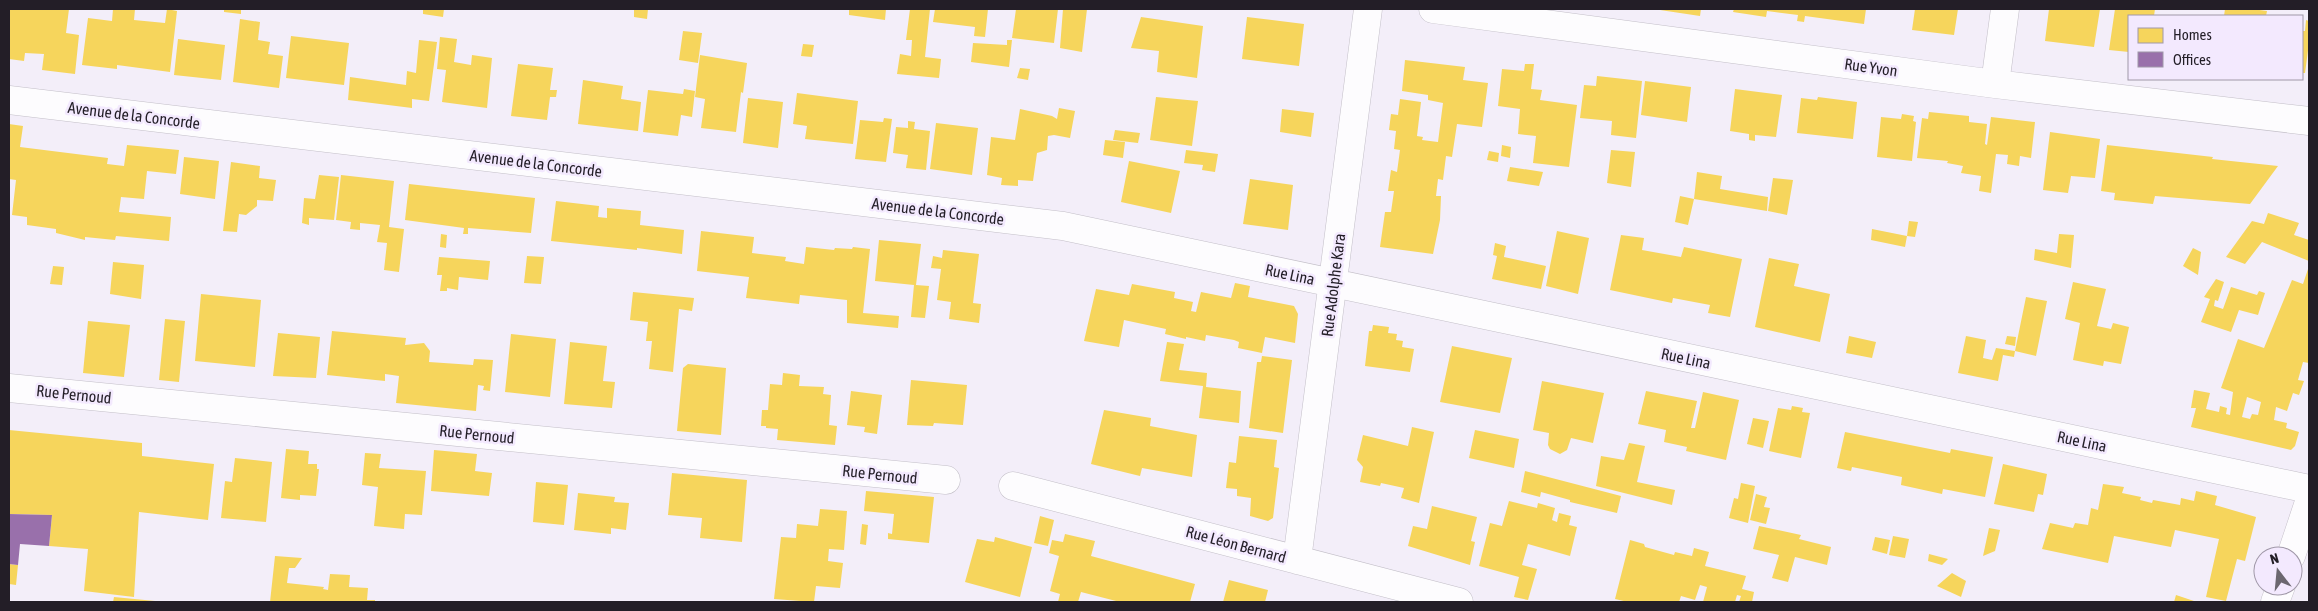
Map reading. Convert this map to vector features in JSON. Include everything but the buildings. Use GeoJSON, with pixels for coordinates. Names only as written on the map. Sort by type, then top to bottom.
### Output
{"type":"FeatureCollection","features":[{"type":"Feature","properties":{"kind":"street","name":"Rue Adolphe Kara"},"geometry":{"type":"LineString","coordinates":[[1297,560],[1368,9]]}},
{"type":"Feature","properties":{"kind":"street","name":"Rue Yvon"},"geometry":{"type":"LineString","coordinates":[[1433,9],[1995,84],[2309,121]]}},
{"type":"Feature","properties":{"kind":"street"},"geometry":{"type":"LineString","coordinates":[[1995,84],[2005,9]]}},
{"type":"Feature","properties":{"kind":"street","name":"Avenue de la Concorde"},"geometry":{"type":"LineString","coordinates":[[9,100],[1063,226]]}},
{"type":"Feature","properties":{"kind":"street","name":"Rue Lina"},"geometry":{"type":"LineString","coordinates":[[1063,226],[2309,489]]}},
{"type":"Feature","properties":{"kind":"street","name":"Rue Pernoud"},"geometry":{"type":"LineString","coordinates":[[9,388],[946,480]]}},
{"type":"Feature","properties":{"kind":"street","name":"Rue Léon Bernard"},"geometry":{"type":"LineString","coordinates":[[1014,486],[1458,602]]}},
{"type":"Feature","properties":{"kind":"street"},"geometry":{"type":"LineString","coordinates":[[2294,546],[2309,502]]}}]}
